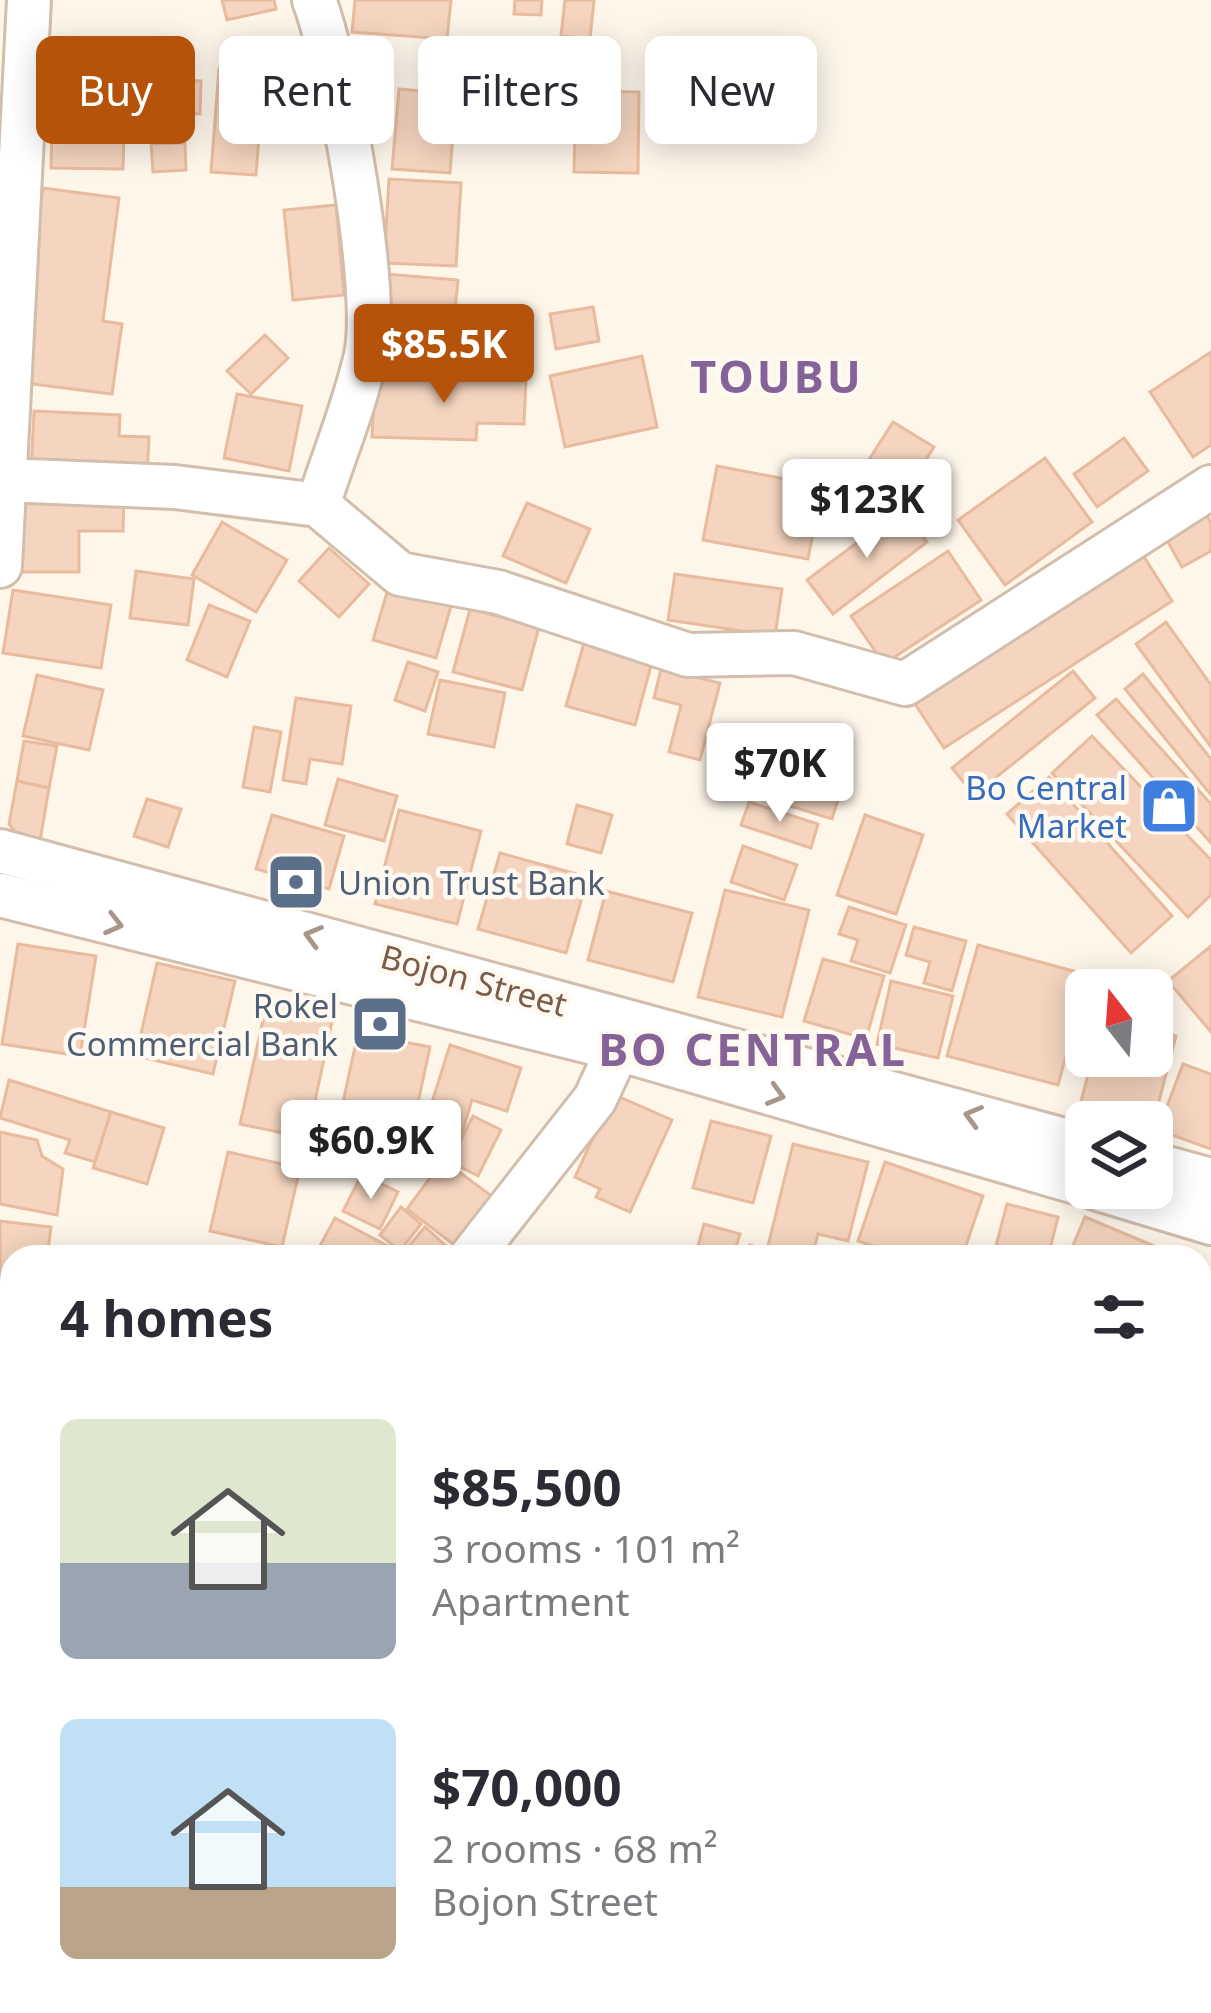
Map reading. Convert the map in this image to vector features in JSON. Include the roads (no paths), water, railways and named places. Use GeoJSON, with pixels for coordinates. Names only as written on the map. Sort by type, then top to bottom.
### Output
{"type":"FeatureCollection","features":[{"type":"Feature","properties":{"kind":"street"},"geometry":{"type":"LineString","coordinates":[[0,566],[28,0]]}},
{"type":"Feature","properties":{"kind":"street"},"geometry":{"type":"LineString","coordinates":[[318,505],[367,351],[363,247],[321,20]]}},
{"type":"Feature","properties":{"kind":"street"},"geometry":{"type":"LineString","coordinates":[[4,480],[175,487],[318,505],[400,574],[498,592],[688,655],[794,652],[905,684],[1211,487]]}},
{"type":"Feature","properties":{"kind":"street","name":"Bojon Street"},"geometry":{"type":"LineString","coordinates":[[0,851],[1065,1140]]}},
{"type":"Feature","properties":{"kind":"street","name":"Bojon Street"},"geometry":{"type":"LineString","coordinates":[[0,895],[617,1049],[1065,1179]]}},
{"type":"Feature","properties":{"kind":"street"},"geometry":{"type":"LineString","coordinates":[[481,1245],[595,1099],[617,1049]]}},
{"type":"Feature","properties":{"kind":"street"},"geometry":{"type":"LineString","coordinates":[[1173,1170],[1211,1180]]}},
{"type":"Feature","properties":{"kind":"street"},"geometry":{"type":"LineString","coordinates":[[1165,1209],[1211,1223]]}},
{"type":"Feature","properties":{"kind":"place","name":"Bo Central Market"},"geometry":{"type":"Point","coordinates":[1169,806]}},
{"type":"Feature","properties":{"kind":"place","name":"Union Trust Bank"},"geometry":{"type":"Point","coordinates":[296,882]}},
{"type":"Feature","properties":{"kind":"place","name":"Rokel Commercial Bank"},"geometry":{"type":"Point","coordinates":[380,1024]}},
{"type":"Feature","properties":{"kind":"district","name":"TOUBU"},"geometry":{"type":"Point","coordinates":[777,375]}},
{"type":"Feature","properties":{"kind":"district","name":"BO CENTRAL"},"geometry":{"type":"Point","coordinates":[753,1048]}}]}
